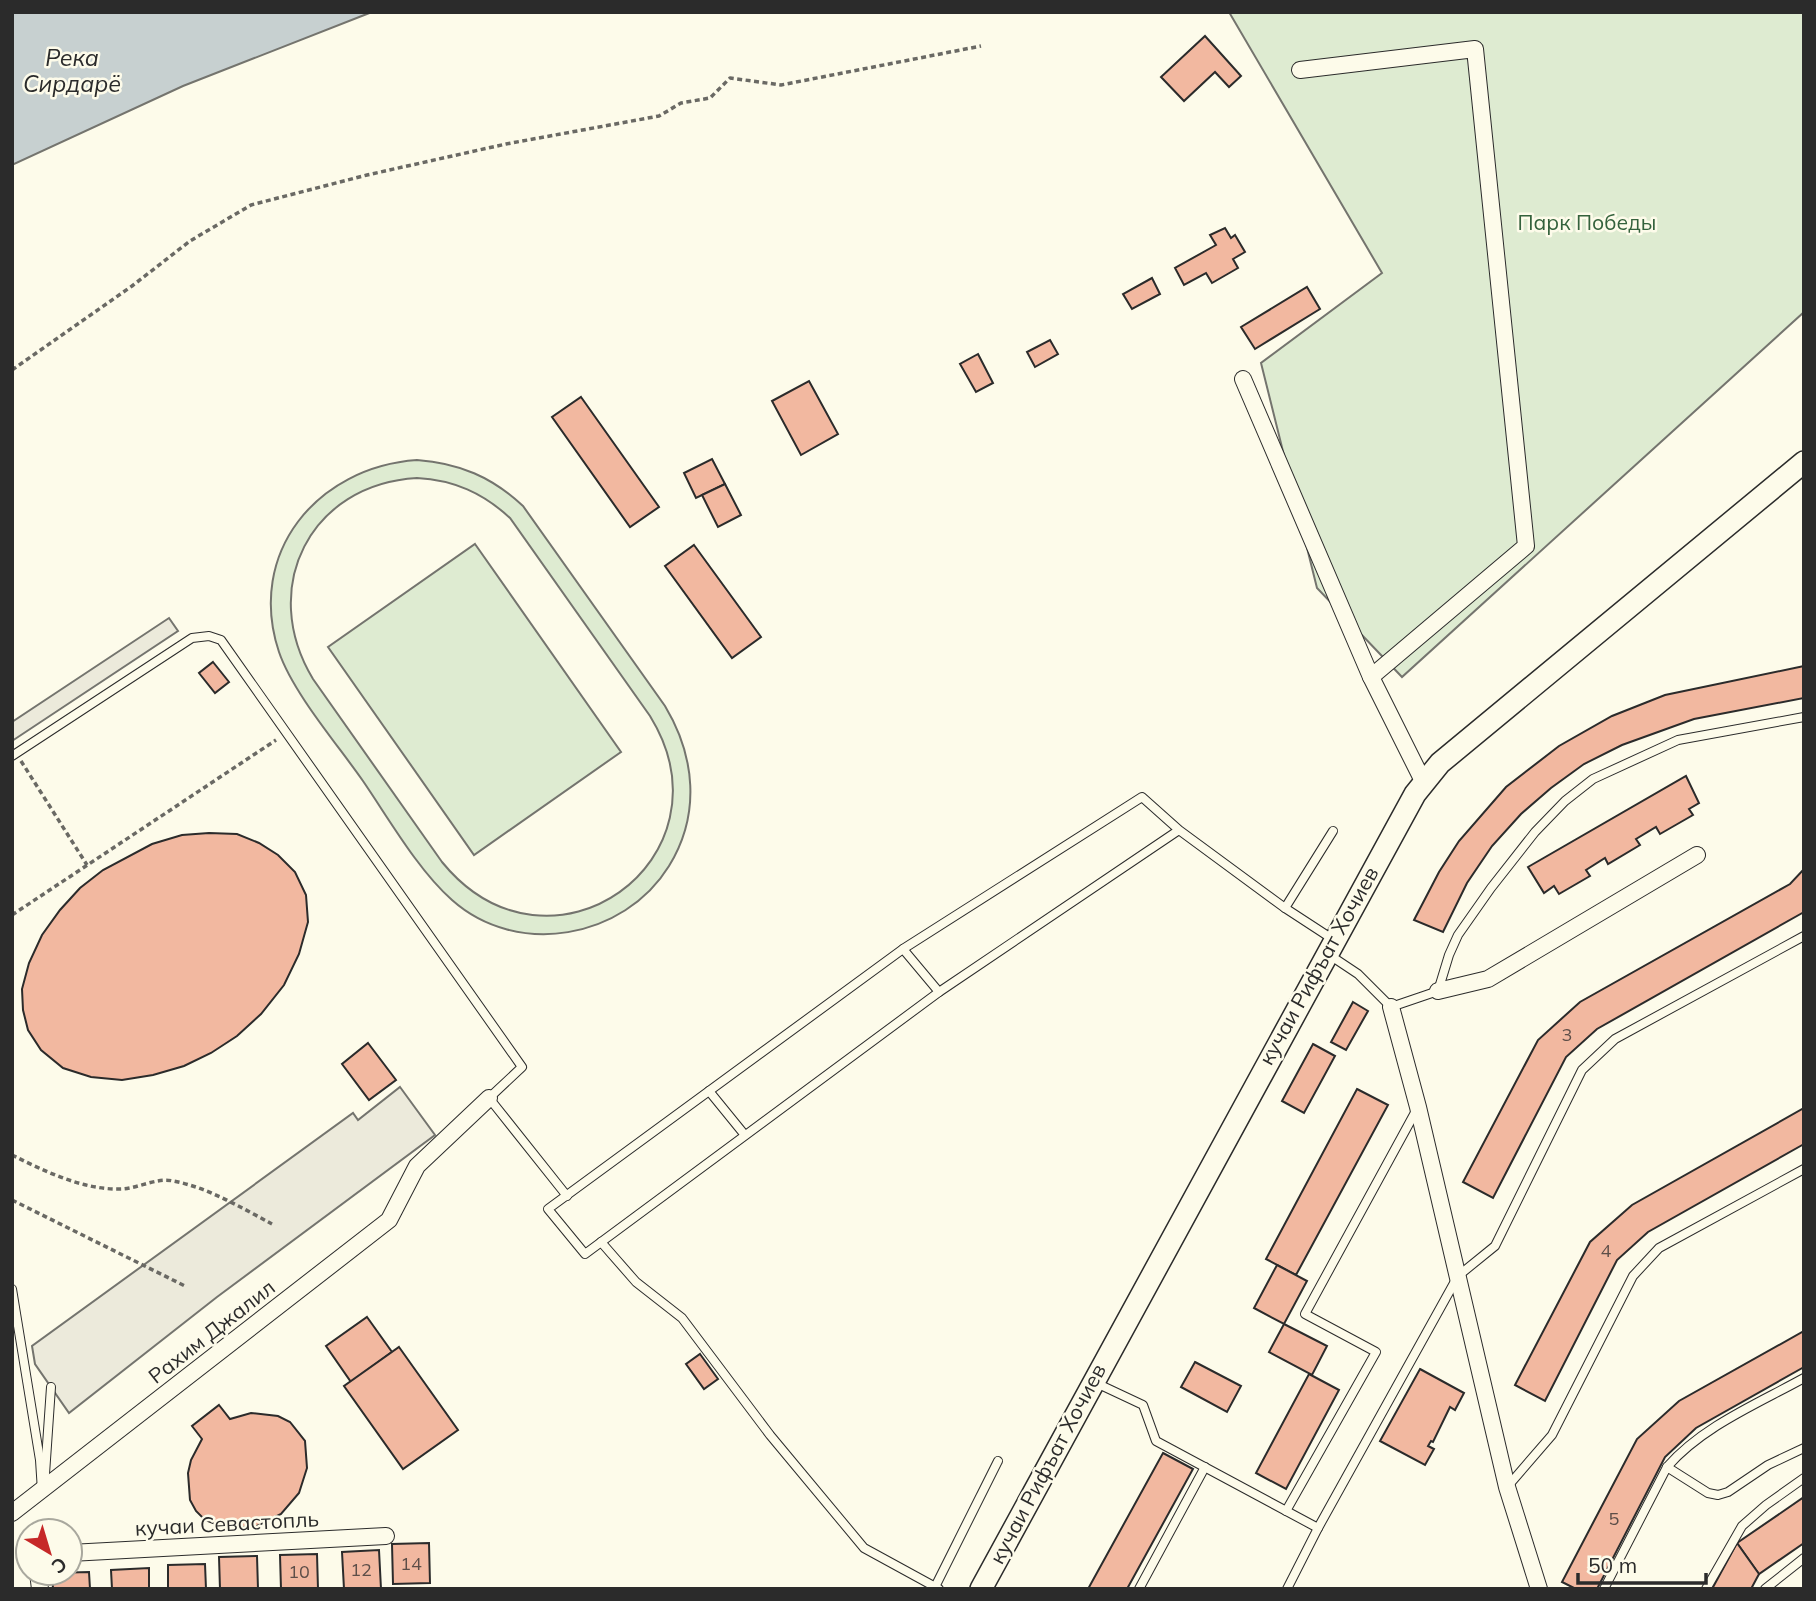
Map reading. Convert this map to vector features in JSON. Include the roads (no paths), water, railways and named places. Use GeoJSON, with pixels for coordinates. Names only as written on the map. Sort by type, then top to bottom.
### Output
{"type":"FeatureCollection","features":[{"type":"Feature","properties":{"kind":"main road","name":"кучаи Рифъат Хочиев"},"geometry":{"type":"LineString","coordinates":[[981,1589],[1401,817],[1424,783],[1440,763],[1804,462]]}},
{"type":"Feature","properties":{"kind":"street"},"geometry":{"type":"LineString","coordinates":[[1300,69],[1475,49],[1526,546],[1371,677]]}},
{"type":"Feature","properties":{"kind":"street"},"geometry":{"type":"LineString","coordinates":[[1243,379],[1371,677],[1424,783]]}},
{"type":"Feature","properties":{"kind":"street"},"geometry":{"type":"LineString","coordinates":[[1438,991],[1488,979],[1697,855]]}},
{"type":"Feature","properties":{"kind":"street"},"geometry":{"type":"LineString","coordinates":[[1391,1007],[1419,1107],[1507,1487],[1539,1589]]}},
{"type":"Feature","properties":{"kind":"street","name":"Рахим Джалил"},"geometry":{"type":"LineString","coordinates":[[12,1514],[389,1220],[417,1166],[489,1098]]}},
{"type":"Feature","properties":{"kind":"street","name":"кучаи Севастопль"},"geometry":{"type":"LineString","coordinates":[[84,1552],[386,1536]]}},
{"type":"Feature","properties":{"kind":"lane"},"geometry":{"type":"LineString","coordinates":[[14,755],[192,638],[209,636],[221,640],[522,1067],[489,1098],[567,1196]]}},
{"type":"Feature","properties":{"kind":"lane"},"geometry":{"type":"LineString","coordinates":[[1179,830],[939,992],[585,1254],[548,1209],[903,949],[1142,797],[1179,830],[1285,908],[1330,947],[1391,1007],[1438,991],[1458,935],[1491,888],[1535,832],[1565,801],[1593,779],[1678,740],[1804,717]]}},
{"type":"Feature","properties":{"kind":"lane"},"geometry":{"type":"LineString","coordinates":[[1285,908],[1333,831]]}},
{"type":"Feature","properties":{"kind":"lane"},"geometry":{"type":"LineString","coordinates":[[1287,1589],[1458,1276],[1495,1246],[1582,1070],[1615,1040],[1804,936]]}},
{"type":"Feature","properties":{"kind":"lane"},"geometry":{"type":"LineString","coordinates":[[903,949],[939,992]]}},
{"type":"Feature","properties":{"kind":"lane"},"geometry":{"type":"LineString","coordinates":[[709,1091],[744,1134]]}},
{"type":"Feature","properties":{"kind":"lane"},"geometry":{"type":"LineString","coordinates":[[1286,1511],[1376,1352],[1306,1314],[1419,1107]]}},
{"type":"Feature","properties":{"kind":"lane"},"geometry":{"type":"LineString","coordinates":[[1507,1487],[1552,1435],[1633,1276],[1650,1257],[1659,1248],[1804,1169]]}},
{"type":"Feature","properties":{"kind":"lane"},"geometry":{"type":"LineString","coordinates":[[601,1242],[636,1282],[682,1318],[770,1435],[864,1548],[937,1588],[998,1461]]}},
{"type":"Feature","properties":{"kind":"lane"},"geometry":{"type":"LineString","coordinates":[[12,1289],[40,1460],[42,1491]]}},
{"type":"Feature","properties":{"kind":"lane"},"geometry":{"type":"LineString","coordinates":[[1604,1589],[1667,1467],[1681,1452],[1705,1434],[1804,1378]]}},
{"type":"Feature","properties":{"kind":"lane"},"geometry":{"type":"LineString","coordinates":[[1093,1382],[1143,1405],[1156,1441],[1318,1528]]}},
{"type":"Feature","properties":{"kind":"lane"},"geometry":{"type":"LineString","coordinates":[[42,1491],[51,1387]]}},
{"type":"Feature","properties":{"kind":"lane"},"geometry":{"type":"LineString","coordinates":[[1667,1467],[1708,1493],[1718,1496],[1768,1465],[1804,1448]]}},
{"type":"Feature","properties":{"kind":"lane"},"geometry":{"type":"LineString","coordinates":[[1139,1589],[1205,1467]]}},
{"type":"Feature","properties":{"kind":"lane"},"geometry":{"type":"LineString","coordinates":[[1706,1589],[1742,1526],[1804,1478]]}},
{"type":"Feature","properties":{"kind":"lane"},"geometry":{"type":"LineString","coordinates":[[1765,1589],[1804,1558]]}},
{"type":"Feature","properties":{"kind":"water","name":"Река Сирдарё"},"geometry":{"type":"Polygon","coordinates":[[[12,12],[372,12],[183,86],[12,165],[12,12]]]}},
{"type":"Feature","properties":{"kind":"park label","name":"Парк Победы"},"geometry":{"type":"Point","coordinates":[1587,223]}}]}
